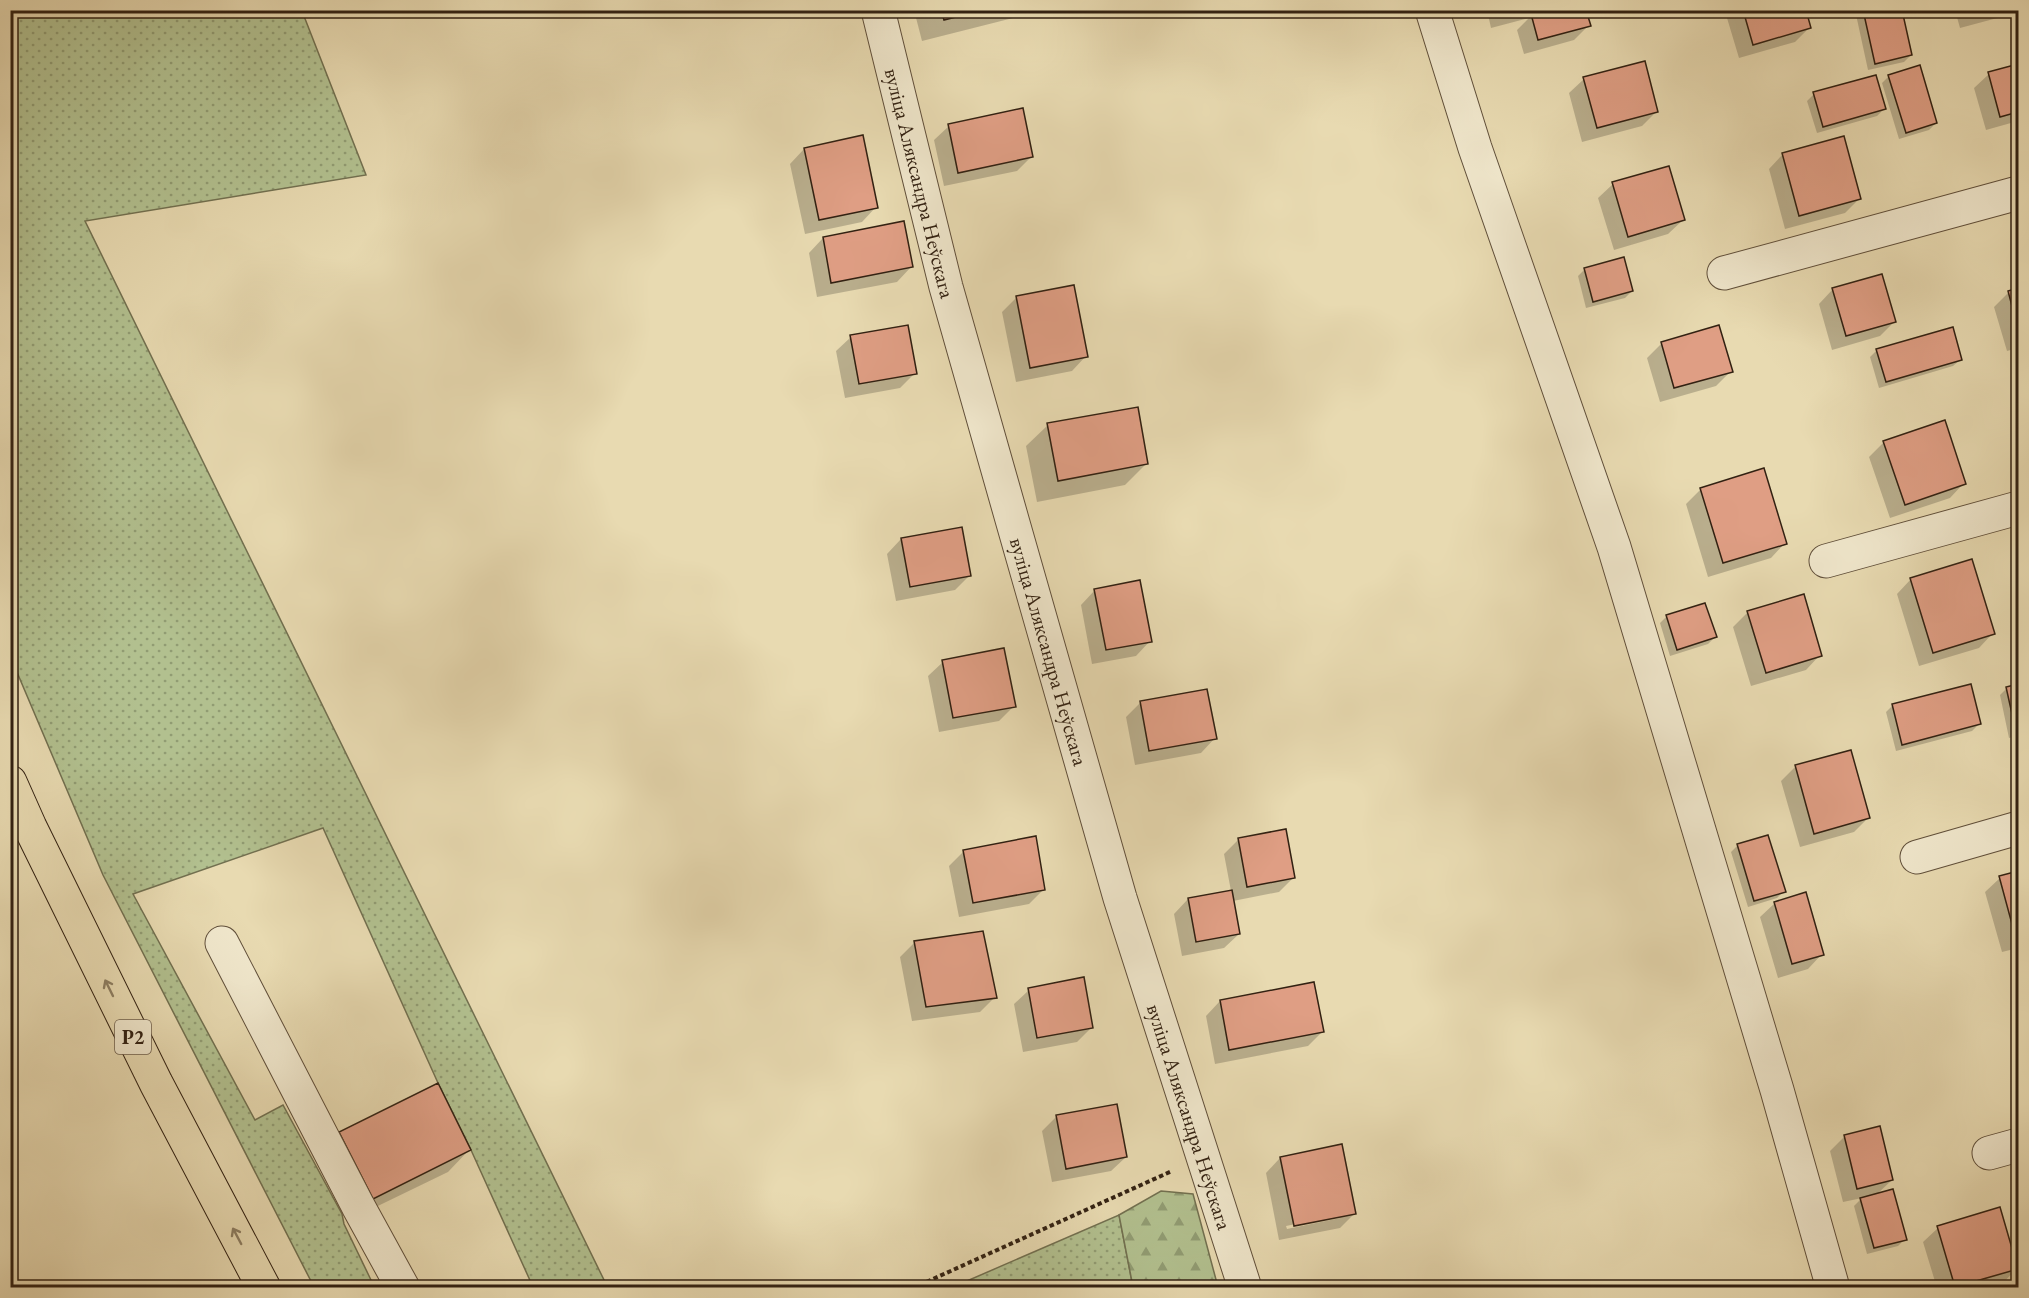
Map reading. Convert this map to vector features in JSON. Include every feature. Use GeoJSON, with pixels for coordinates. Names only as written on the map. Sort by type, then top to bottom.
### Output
{"type":"FeatureCollection","features":[{"type":"Feature","properties":{"kind":"highway","name":"Р2"},"geometry":{"type":"LineString","coordinates":[[10,782],[156,1083],[264,1287]]}},
{"type":"Feature","properties":{"kind":"street","name":"вуліца Аляксандра Неўскага"},"geometry":{"type":"LineString","coordinates":[[878,10],[946,287],[1120,898],[1245,1287]]}},
{"type":"Feature","properties":{"kind":"street"},"geometry":{"type":"LineString","coordinates":[[1432,10],[1475,148],[1614,547],[1777,1090],[1833,1287]]}},
{"type":"Feature","properties":{"kind":"street"},"geometry":{"type":"LineString","coordinates":[[1724,273],[2019,193]]}},
{"type":"Feature","properties":{"kind":"street"},"geometry":{"type":"LineString","coordinates":[[1826,561],[2019,508]]}},
{"type":"Feature","properties":{"kind":"street"},"geometry":{"type":"LineString","coordinates":[[1917,857],[2019,828]]}},
{"type":"Feature","properties":{"kind":"street"},"geometry":{"type":"LineString","coordinates":[[222,943],[403,1287]]}},
{"type":"Feature","properties":{"kind":"path"},"geometry":{"type":"LineString","coordinates":[[912,1287],[1203,1157]]}},
{"type":"Feature","properties":{"kind":"green space"},"geometry":{"type":"Polygon","coordinates":[[[10,11],[302,11],[366,175],[85,221],[606,1284],[584,1288],[533,1287],[323,828],[133,894],[255,1120],[283,1105],[342,1214],[344,1224],[371,1280],[370,1287],[314,1287],[103,875],[11,658],[10,11]]]}},
{"type":"Feature","properties":{"kind":"green space"},"geometry":{"type":"Polygon","coordinates":[[[1161,1191],[1193,1194],[1218,1287],[1133,1287],[1119,1215],[1161,1191]]]}},
{"type":"Feature","properties":{"kind":"green space"},"geometry":{"type":"Polygon","coordinates":[[[1119,1215],[1133,1287],[953,1287],[1119,1215]]]}},
{"type":"Feature","properties":{"kind":"building"},"geometry":{"type":"Polygon","coordinates":[[[941,10],[983,10],[944,20],[941,10]]]}},
{"type":"Feature","properties":{"kind":"building"},"geometry":{"type":"Polygon","coordinates":[[[1543,10],[1586,10],[1591,26],[1538,40],[1531,14],[1543,10]]]}},
{"type":"Feature","properties":{"kind":"building"},"geometry":{"type":"Polygon","coordinates":[[[1743,10],[1806,10],[1811,28],[1753,45],[1743,10]]]}},
{"type":"Feature","properties":{"kind":"building"},"geometry":{"type":"Polygon","coordinates":[[[1863,10],[1902,10],[1912,55],[1875,64],[1863,10]]]}},
{"type":"Feature","properties":{"kind":"building"},"geometry":{"type":"Polygon","coordinates":[[[1645,61],[1658,112],[1597,128],[1583,77],[1645,61]]]}},
{"type":"Feature","properties":{"kind":"building"},"geometry":{"type":"Polygon","coordinates":[[[2018,64],[2018,112],[2000,117],[1988,72],[2018,64]]]}},
{"type":"Feature","properties":{"kind":"building"},"geometry":{"type":"Polygon","coordinates":[[[1920,65],[1937,123],[1906,133],[1888,75],[1920,65]]]}},
{"type":"Feature","properties":{"kind":"building"},"geometry":{"type":"Polygon","coordinates":[[[1876,75],[1886,109],[1823,127],[1813,92],[1876,75]]]}},
{"type":"Feature","properties":{"kind":"building"},"geometry":{"type":"Polygon","coordinates":[[[1023,108],[1033,157],[958,173],[948,124],[1023,108]]]}},
{"type":"Feature","properties":{"kind":"building"},"geometry":{"type":"Polygon","coordinates":[[[863,135],[878,208],[819,220],[804,148],[863,135]]]}},
{"type":"Feature","properties":{"kind":"building"},"geometry":{"type":"Polygon","coordinates":[[[1844,136],[1861,199],[1799,216],[1782,153],[1844,136]]]}},
{"type":"Feature","properties":{"kind":"building"},"geometry":{"type":"Polygon","coordinates":[[[1669,166],[1685,220],[1628,237],[1612,182],[1669,166]]]}},
{"type":"Feature","properties":{"kind":"building"},"geometry":{"type":"Polygon","coordinates":[[[904,221],[913,267],[831,283],[823,237],[904,221]]]}},
{"type":"Feature","properties":{"kind":"building"},"geometry":{"type":"Polygon","coordinates":[[[1624,257],[1633,291],[1593,302],[1584,268],[1624,257]]]}},
{"type":"Feature","properties":{"kind":"building"},"geometry":{"type":"Polygon","coordinates":[[[1882,274],[1896,322],[1846,336],[1832,288],[1882,274]]]}},
{"type":"Feature","properties":{"kind":"building"},"geometry":{"type":"Polygon","coordinates":[[[1074,285],[1088,357],[1030,368],[1016,296],[1074,285]]]}},
{"type":"Feature","properties":{"kind":"building"},"geometry":{"type":"Polygon","coordinates":[[[2018,288],[2018,329],[2008,291],[2018,288]]]}},
{"type":"Feature","properties":{"kind":"building"},"geometry":{"type":"Polygon","coordinates":[[[908,325],[917,374],[859,384],[850,335],[908,325]]]}},
{"type":"Feature","properties":{"kind":"building"},"geometry":{"type":"Polygon","coordinates":[[[1719,325],[1733,372],[1674,388],[1661,342],[1719,325]]]}},
{"type":"Feature","properties":{"kind":"building"},"geometry":{"type":"Polygon","coordinates":[[[1953,327],[1962,360],[1886,382],[1876,349],[1953,327]]]}},
{"type":"Feature","properties":{"kind":"building"},"geometry":{"type":"Polygon","coordinates":[[[1138,407],[1148,464],[1058,481],[1047,423],[1138,407]]]}},
{"type":"Feature","properties":{"kind":"building"},"geometry":{"type":"Polygon","coordinates":[[[1945,420],[1966,484],[1905,505],[1883,441],[1945,420]]]}},
{"type":"Feature","properties":{"kind":"building"},"geometry":{"type":"Polygon","coordinates":[[[1764,468],[1787,544],[1723,563],[1700,488],[1764,468]]]}},
{"type":"Feature","properties":{"kind":"building"},"geometry":{"type":"Polygon","coordinates":[[[962,527],[971,576],[910,587],[901,538],[962,527]]]}},
{"type":"Feature","properties":{"kind":"building"},"geometry":{"type":"Polygon","coordinates":[[[1972,559],[1995,634],[1933,653],[1910,578],[1972,559]]]}},
{"type":"Feature","properties":{"kind":"building"},"geometry":{"type":"Polygon","coordinates":[[[1140,580],[1152,642],[1106,650],[1094,589],[1140,580]]]}},
{"type":"Feature","properties":{"kind":"building"},"geometry":{"type":"Polygon","coordinates":[[[1804,594],[1822,656],[1766,673],[1747,611],[1804,594]]]}},
{"type":"Feature","properties":{"kind":"building"},"geometry":{"type":"Polygon","coordinates":[[[1705,603],[1717,637],[1677,650],[1666,615],[1705,603]]]}},
{"type":"Feature","properties":{"kind":"building"},"geometry":{"type":"Polygon","coordinates":[[[1004,648],[1016,707],[953,718],[942,660],[1004,648]]]}},
{"type":"Feature","properties":{"kind":"building"},"geometry":{"type":"Polygon","coordinates":[[[1971,684],[1981,724],[1902,745],[1892,704],[1971,684]]]}},
{"type":"Feature","properties":{"kind":"building"},"geometry":{"type":"Polygon","coordinates":[[[2018,684],[2018,732],[2016,732],[2006,687],[2018,684]]]}},
{"type":"Feature","properties":{"kind":"building"},"geometry":{"type":"Polygon","coordinates":[[[1207,689],[1217,739],[1149,751],[1140,701],[1207,689]]]}},
{"type":"Feature","properties":{"kind":"building"},"geometry":{"type":"Polygon","coordinates":[[[1851,750],[1870,818],[1814,834],[1795,765],[1851,750]]]}},
{"type":"Feature","properties":{"kind":"building"},"geometry":{"type":"Polygon","coordinates":[[[1286,829],[1295,878],[1247,887],[1238,838],[1286,829]]]}},
{"type":"Feature","properties":{"kind":"building"},"geometry":{"type":"Polygon","coordinates":[[[1768,835],[1786,892],[1754,901],[1737,844],[1768,835]]]}},
{"type":"Feature","properties":{"kind":"building"},"geometry":{"type":"Polygon","coordinates":[[[1036,836],[1045,890],[973,903],[963,850],[1036,836]]]}},
{"type":"Feature","properties":{"kind":"building"},"geometry":{"type":"Polygon","coordinates":[[[2018,871],[2018,938],[2016,939],[1999,876],[2018,871]]]}},
{"type":"Feature","properties":{"kind":"building"},"geometry":{"type":"Polygon","coordinates":[[[1232,890],[1240,934],[1196,942],[1188,898],[1232,890]]]}},
{"type":"Feature","properties":{"kind":"building"},"geometry":{"type":"Polygon","coordinates":[[[1806,892],[1824,955],[1792,964],[1774,902],[1806,892]]]}},
{"type":"Feature","properties":{"kind":"building"},"geometry":{"type":"Polygon","coordinates":[[[983,931],[997,998],[926,1007],[914,941],[983,931]]]}},
{"type":"Feature","properties":{"kind":"building"},"geometry":{"type":"Polygon","coordinates":[[[1084,977],[1093,1028],[1037,1038],[1028,988],[1084,977]]]}},
{"type":"Feature","properties":{"kind":"building"},"geometry":{"type":"Polygon","coordinates":[[[1314,982],[1324,1032],[1229,1050],[1220,1000],[1314,982]]]}},
{"type":"Feature","properties":{"kind":"building"},"geometry":{"type":"Polygon","coordinates":[[[438,1083],[471,1150],[373,1199],[339,1132],[438,1083]]]}},
{"type":"Feature","properties":{"kind":"building"},"geometry":{"type":"Polygon","coordinates":[[[1117,1104],[1127,1157],[1066,1169],[1056,1115],[1117,1104]]]}},
{"type":"Feature","properties":{"kind":"building"},"geometry":{"type":"Polygon","coordinates":[[[1880,1126],[1893,1180],[1857,1189],[1844,1135],[1880,1126]]]}},
{"type":"Feature","properties":{"kind":"building"},"geometry":{"type":"Polygon","coordinates":[[[1342,1144],[1356,1214],[1294,1226],[1280,1157],[1342,1144]]]}},
{"type":"Feature","properties":{"kind":"building"},"geometry":{"type":"Polygon","coordinates":[[[1893,1189],[1907,1240],[1874,1248],[1860,1198],[1893,1189]]]}},
{"type":"Feature","properties":{"kind":"building"},"geometry":{"type":"Polygon","coordinates":[[[2000,1207],[2018,1269],[1955,1287],[1937,1226],[2000,1207]]]}}]}
